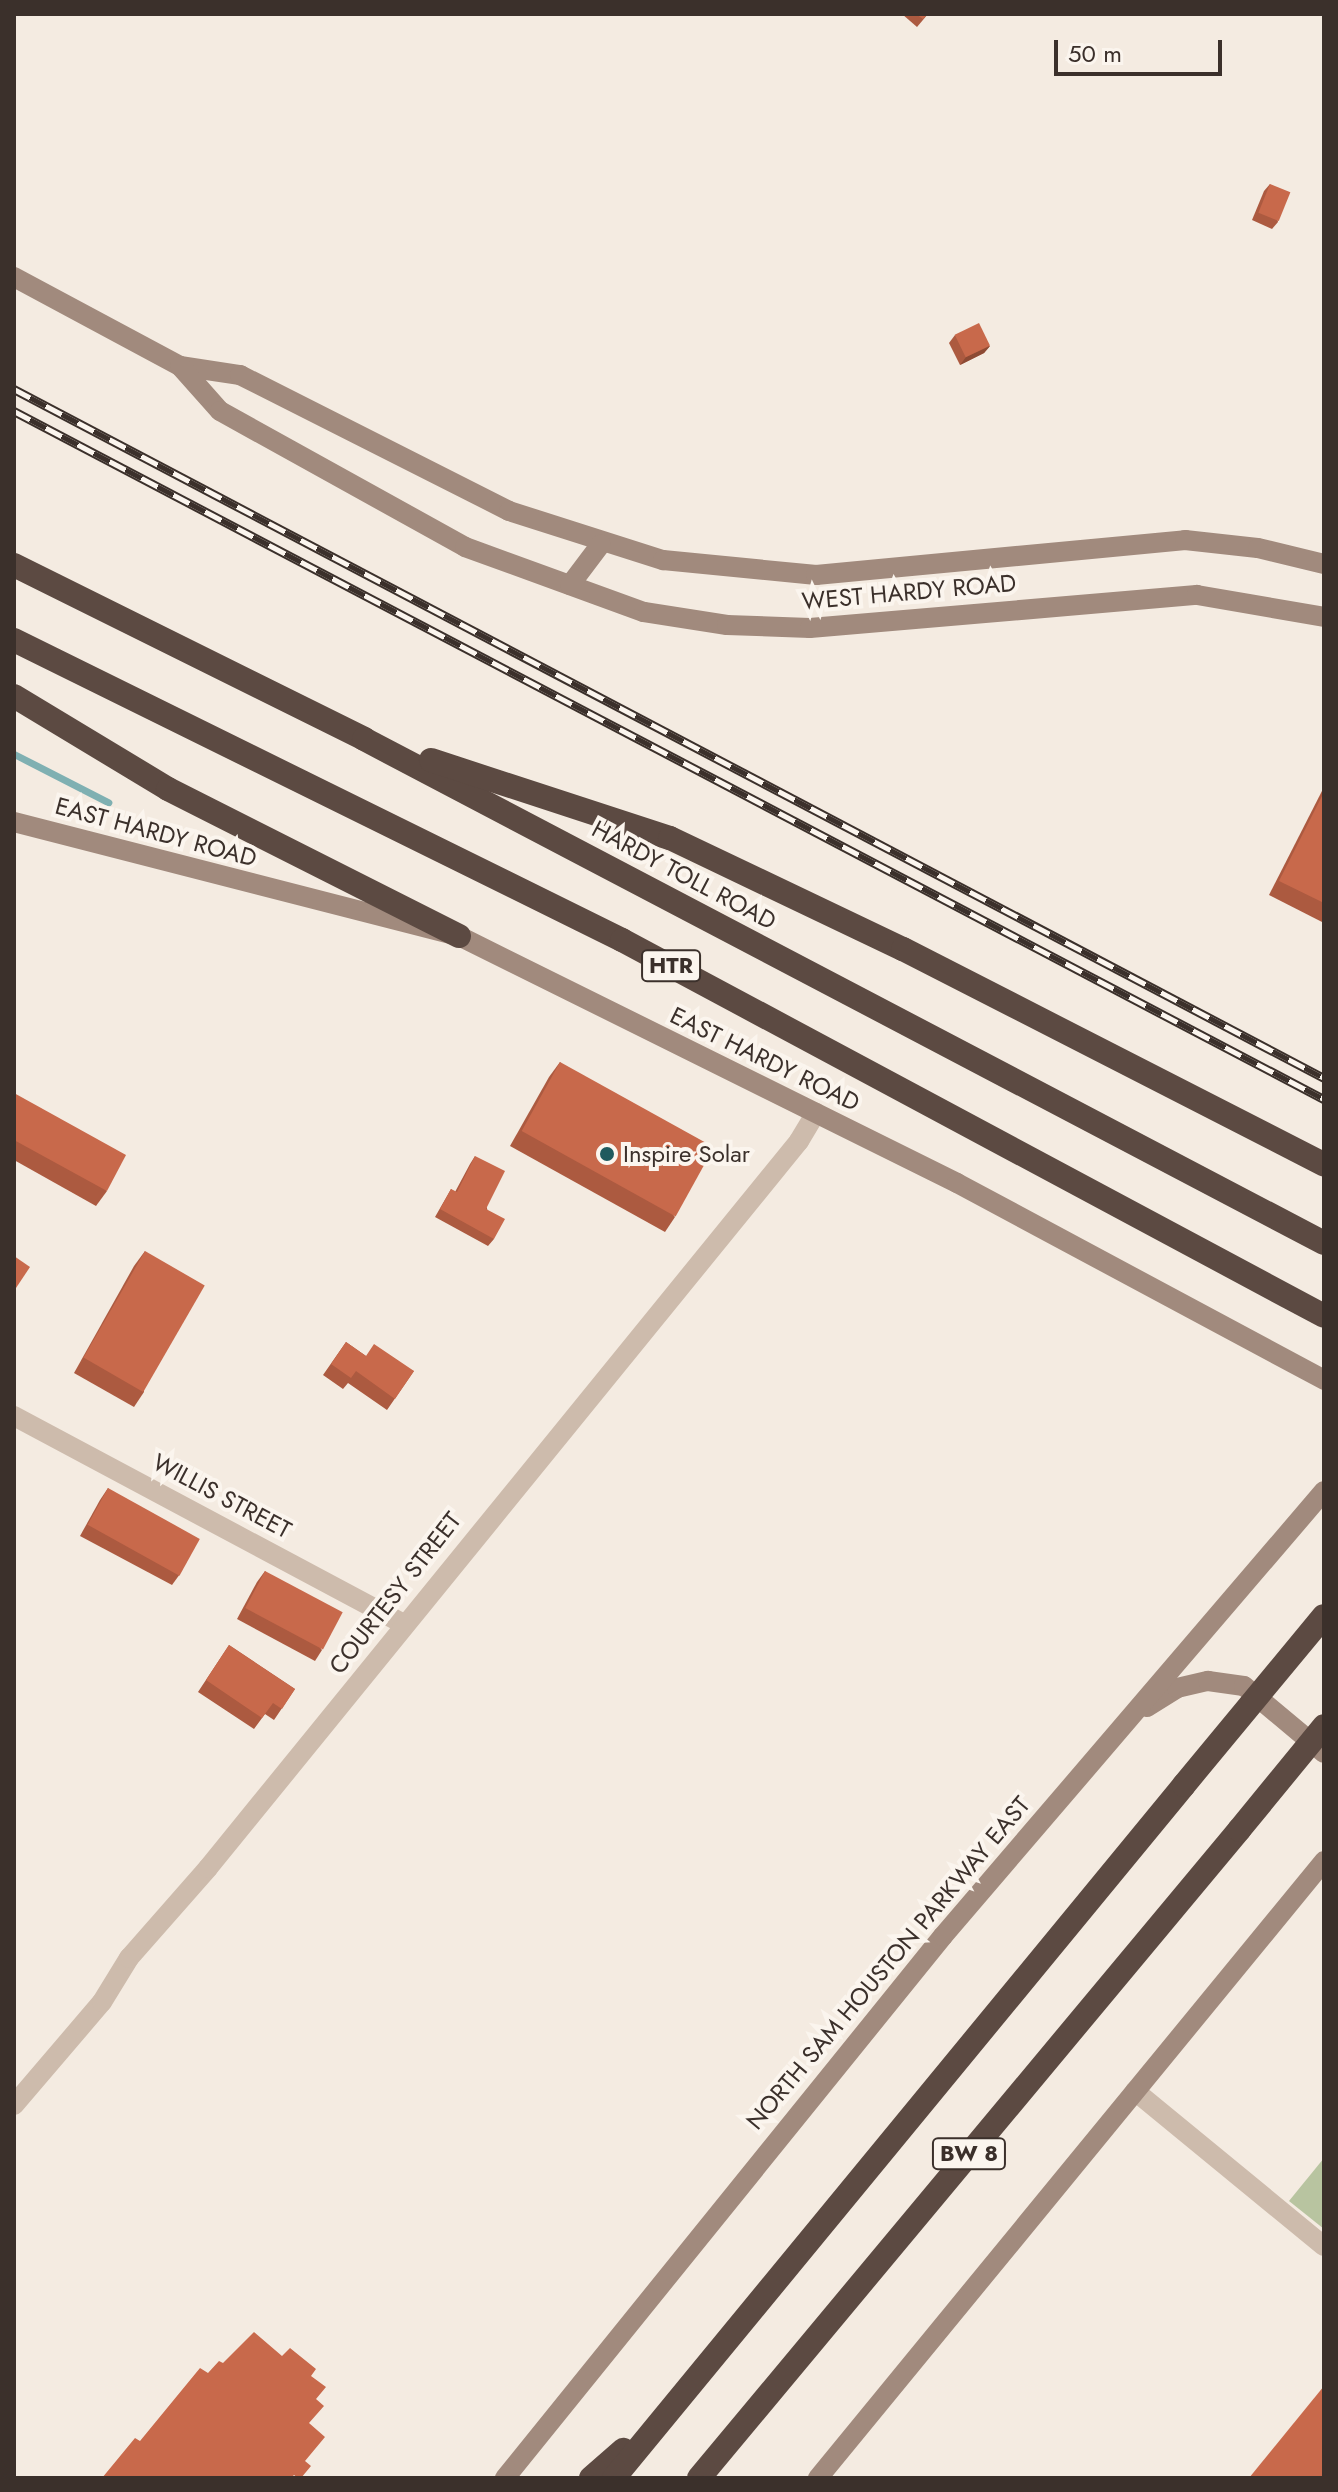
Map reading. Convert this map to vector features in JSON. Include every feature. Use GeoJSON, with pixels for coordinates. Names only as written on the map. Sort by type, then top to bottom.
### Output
{"type":"FeatureCollection","features":[{"type":"Feature","properties":{"kind":"highway","name":"HARDY TOLL ROAD"},"geometry":{"type":"LineString","coordinates":[[14,565],[364,739],[1324,1243]]}},
{"type":"Feature","properties":{"kind":"highway","name":"HTR"},"geometry":{"type":"LineString","coordinates":[[14,640],[622,940],[1320,1314]]}},
{"type":"Feature","properties":{"kind":"highway"},"geometry":{"type":"LineString","coordinates":[[14,696],[168,789],[459,936]]}},
{"type":"Feature","properties":{"kind":"highway"},"geometry":{"type":"LineString","coordinates":[[364,739],[670,838],[903,949],[1324,1164]]}},
{"type":"Feature","properties":{"kind":"highway","name":"BW 8"},"geometry":{"type":"LineString","coordinates":[[614,2478],[1324,1616]]}},
{"type":"Feature","properties":{"kind":"highway","name":"BW 8"},"geometry":{"type":"LineString","coordinates":[[700,2478],[1324,1726]]}},
{"type":"Feature","properties":{"kind":"highway"},"geometry":{"type":"LineString","coordinates":[[591,2478],[676,2403]]}},
{"type":"Feature","properties":{"kind":"main road","name":"WEST HARDY ROAD"},"geometry":{"type":"LineString","coordinates":[[14,277],[180,366],[240,375],[509,511],[601,544],[663,560],[816,575],[1185,540],[1258,548],[1324,564]]}},
{"type":"Feature","properties":{"kind":"main road","name":"WEST HARDY ROAD"},"geometry":{"type":"LineString","coordinates":[[180,366],[220,411],[465,547],[644,612],[727,625],[886,625],[1116,598],[1197,595],[1324,617]]}},
{"type":"Feature","properties":{"kind":"main road"},"geometry":{"type":"LineString","coordinates":[[570,585],[601,544]]}},
{"type":"Feature","properties":{"kind":"main road","name":"EAST HARDY ROAD"},"geometry":{"type":"LineString","coordinates":[[14,822],[459,936],[816,1113],[1324,1380]]}},
{"type":"Feature","properties":{"kind":"main road"},"geometry":{"type":"LineString","coordinates":[[1300,1367],[1324,1366]]}},
{"type":"Feature","properties":{"kind":"main road","name":"NORTH SAM HOUSTON PARKWAY EAST"},"geometry":{"type":"LineString","coordinates":[[505,2478],[943,1936],[1324,1491]]}},
{"type":"Feature","properties":{"kind":"main road"},"geometry":{"type":"LineString","coordinates":[[1130,1718],[1177,1688],[1208,1681],[1244,1686],[1324,1753]]}},
{"type":"Feature","properties":{"kind":"main road"},"geometry":{"type":"LineString","coordinates":[[1294,1898],[1324,1845]]}},
{"type":"Feature","properties":{"kind":"main road"},"geometry":{"type":"LineString","coordinates":[[818,2478],[1324,1861]]}},
{"type":"Feature","properties":{"kind":"street","name":"COURTESY STREET"},"geometry":{"type":"LineString","coordinates":[[14,2105],[799,1141],[816,1113]]}},
{"type":"Feature","properties":{"kind":"street","name":"WILLIS STREET"},"geometry":{"type":"LineString","coordinates":[[14,1416],[404,1624]]}},
{"type":"Feature","properties":{"kind":"street"},"geometry":{"type":"LineString","coordinates":[[1135,2091],[1324,2246]]}},
{"type":"Feature","properties":{"kind":"green space"},"geometry":{"type":"Polygon","coordinates":[[[1324,2158],[1324,2229],[1289,2201],[1324,2158]]]}},
{"type":"Feature","properties":{"kind":"building"},"geometry":{"type":"Polygon","coordinates":[[[1270,184],[1290,192],[1279,221],[1258,213],[1270,184]]]}},
{"type":"Feature","properties":{"kind":"building"},"geometry":{"type":"Polygon","coordinates":[[[979,323],[990,345],[966,357],[955,335],[979,323]]]}},
{"type":"Feature","properties":{"kind":"building"},"geometry":{"type":"Polygon","coordinates":[[[1324,792],[1324,903],[1279,881],[1324,792]]]}},
{"type":"Feature","properties":{"kind":"building","name":"Inspire Solar"},"geometry":{"type":"Polygon","coordinates":[[[560,1062],[714,1147],[676,1216],[522,1131],[560,1062]]]}},
{"type":"Feature","properties":{"kind":"building"},"geometry":{"type":"Polygon","coordinates":[[[14,1093],[126,1155],[107,1191],[14,1140],[14,1093]]]}},
{"type":"Feature","properties":{"kind":"building"},"geometry":{"type":"Polygon","coordinates":[[[475,1156],[505,1171],[486,1209],[505,1219],[494,1239],[440,1209],[451,1189],[457,1192],[475,1156]]]}},
{"type":"Feature","properties":{"kind":"building"},"geometry":{"type":"Polygon","coordinates":[[[145,1251],[205,1286],[143,1392],[84,1358],[145,1251]]]}},
{"type":"Feature","properties":{"kind":"building"},"geometry":{"type":"Polygon","coordinates":[[[14,1256],[30,1267],[14,1291],[14,1256]]]}},
{"type":"Feature","properties":{"kind":"building"},"geometry":{"type":"Polygon","coordinates":[[[346,1342],[366,1356],[374,1344],[414,1371],[395,1399],[356,1371],[351,1378],[331,1364],[346,1342]]]}},
{"type":"Feature","properties":{"kind":"building"},"geometry":{"type":"Polygon","coordinates":[[[108,1488],[200,1539],[179,1576],[88,1525],[108,1488]]]}},
{"type":"Feature","properties":{"kind":"building"},"geometry":{"type":"Polygon","coordinates":[[[265,1571],[343,1612],[323,1649],[245,1608],[265,1571]]]}},
{"type":"Feature","properties":{"kind":"building"},"geometry":{"type":"Polygon","coordinates":[[[229,1645],[295,1689],[282,1709],[273,1703],[262,1718],[206,1680],[229,1645]]]}},
{"type":"Feature","properties":{"kind":"building"},"geometry":{"type":"Polygon","coordinates":[[[254,2332],[282,2356],[290,2348],[316,2369],[311,2376],[326,2387],[316,2399],[324,2406],[309,2423],[325,2437],[305,2461],[311,2466],[301,2478],[294,2475],[291,2478],[102,2478],[135,2438],[140,2441],[200,2368],[208,2373],[219,2361],[223,2363],[254,2332]]]}},
{"type":"Feature","properties":{"kind":"building"},"geometry":{"type":"Polygon","coordinates":[[[1324,2386],[1324,2478],[1249,2478],[1324,2386]]]}},
{"type":"Feature","properties":{"kind":"waterway"},"geometry":{"type":"LineString","coordinates":[[14,754],[108,802]]}},
{"type":"Feature","properties":{"kind":"railway"},"geometry":{"type":"LineString","coordinates":[[14,389],[1324,1078]]}},
{"type":"Feature","properties":{"kind":"railway"},"geometry":{"type":"LineString","coordinates":[[14,411],[1324,1099]]}},
{"type":"Feature","properties":{"kind":"place","name":"Inspire Solar"},"geometry":{"type":"Point","coordinates":[607,1154]}}]}
